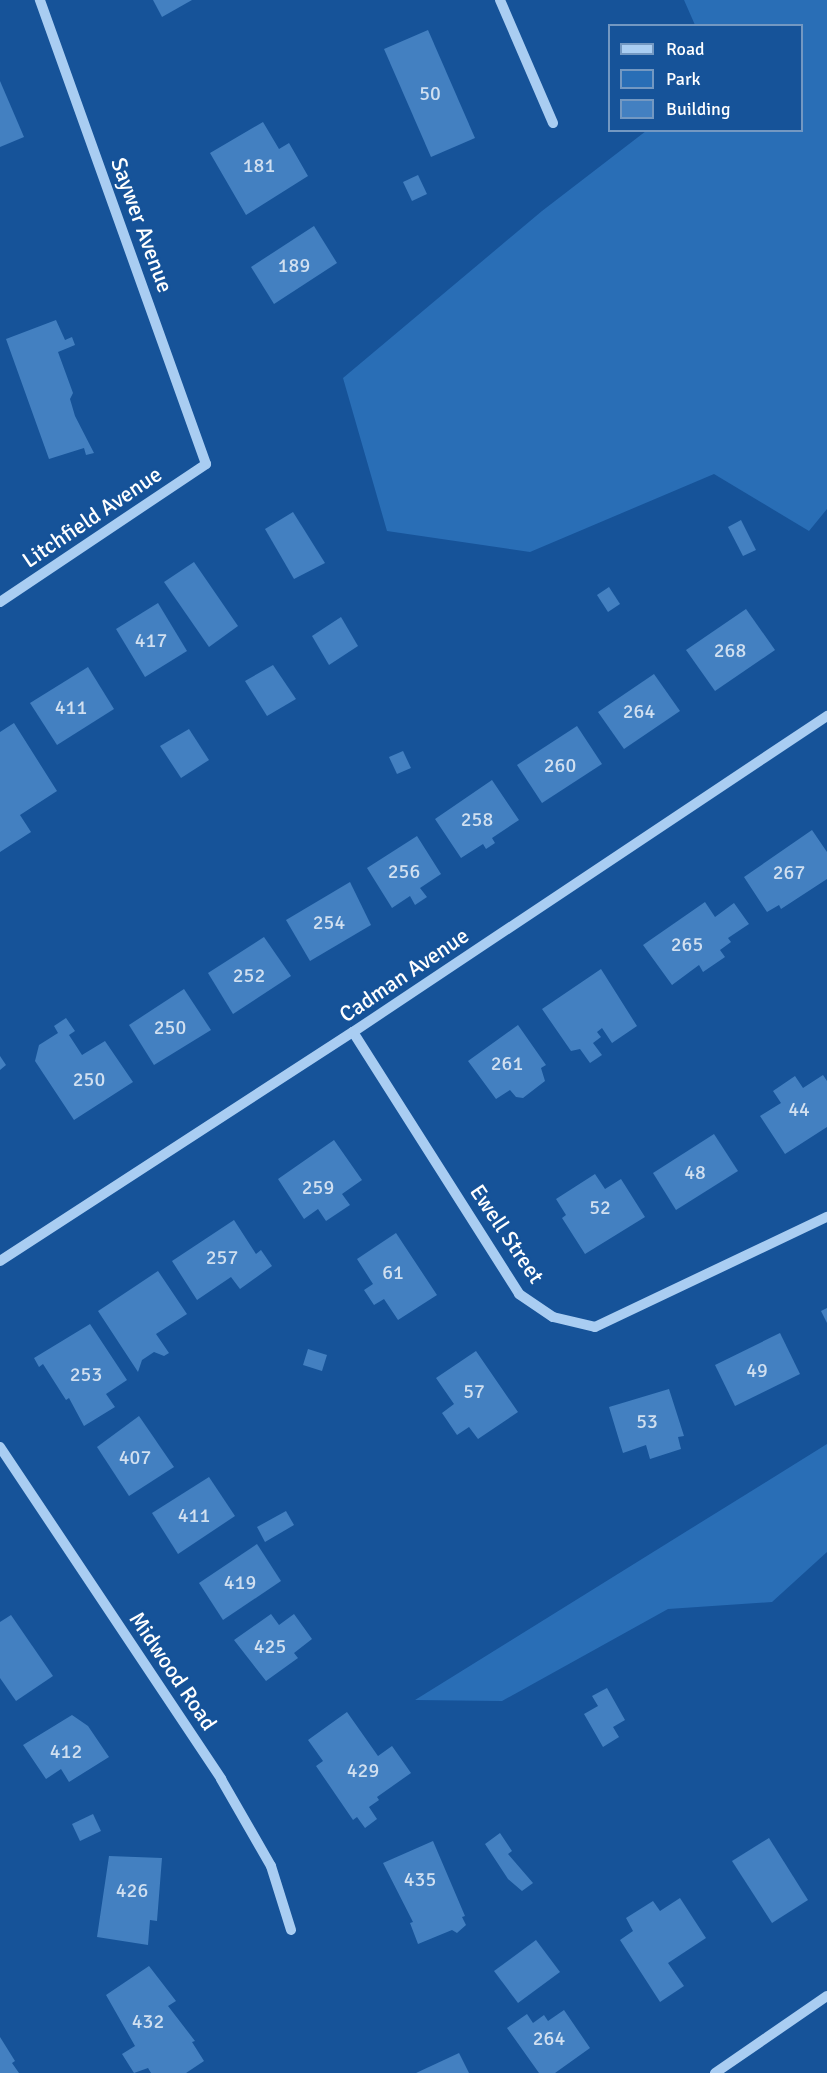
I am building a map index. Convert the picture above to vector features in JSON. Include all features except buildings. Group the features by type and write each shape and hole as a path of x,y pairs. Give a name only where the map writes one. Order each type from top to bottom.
{"street":[{"name":"Saywer Avenue","path":"40,0 206,464"},
{"path":"500,0 553,123"},
{"name":"Litchfield Avenue","path":"0,602 206,464"},
{"name":"Cadman Avenue","path":"0,1260 353,1032 827,716"},
{"name":"Ewell Street","path":"353,1032 519,1294 553,1317 595,1327 827,1217"},
{"name":"Midwood Road","path":"0,1447 221,1779 271,1866 291,1930"},
{"path":"715,2073 827,1996"}],"green space":[{"path":"684,0 827,0 827,509 809,531 714,474 530,552 387,531 343,378 542,211 645,132 803,132 803,24 695,24"},
{"path":"827,1444 827,1552 772,1602 668,1609 502,1701 415,1700"}]}
